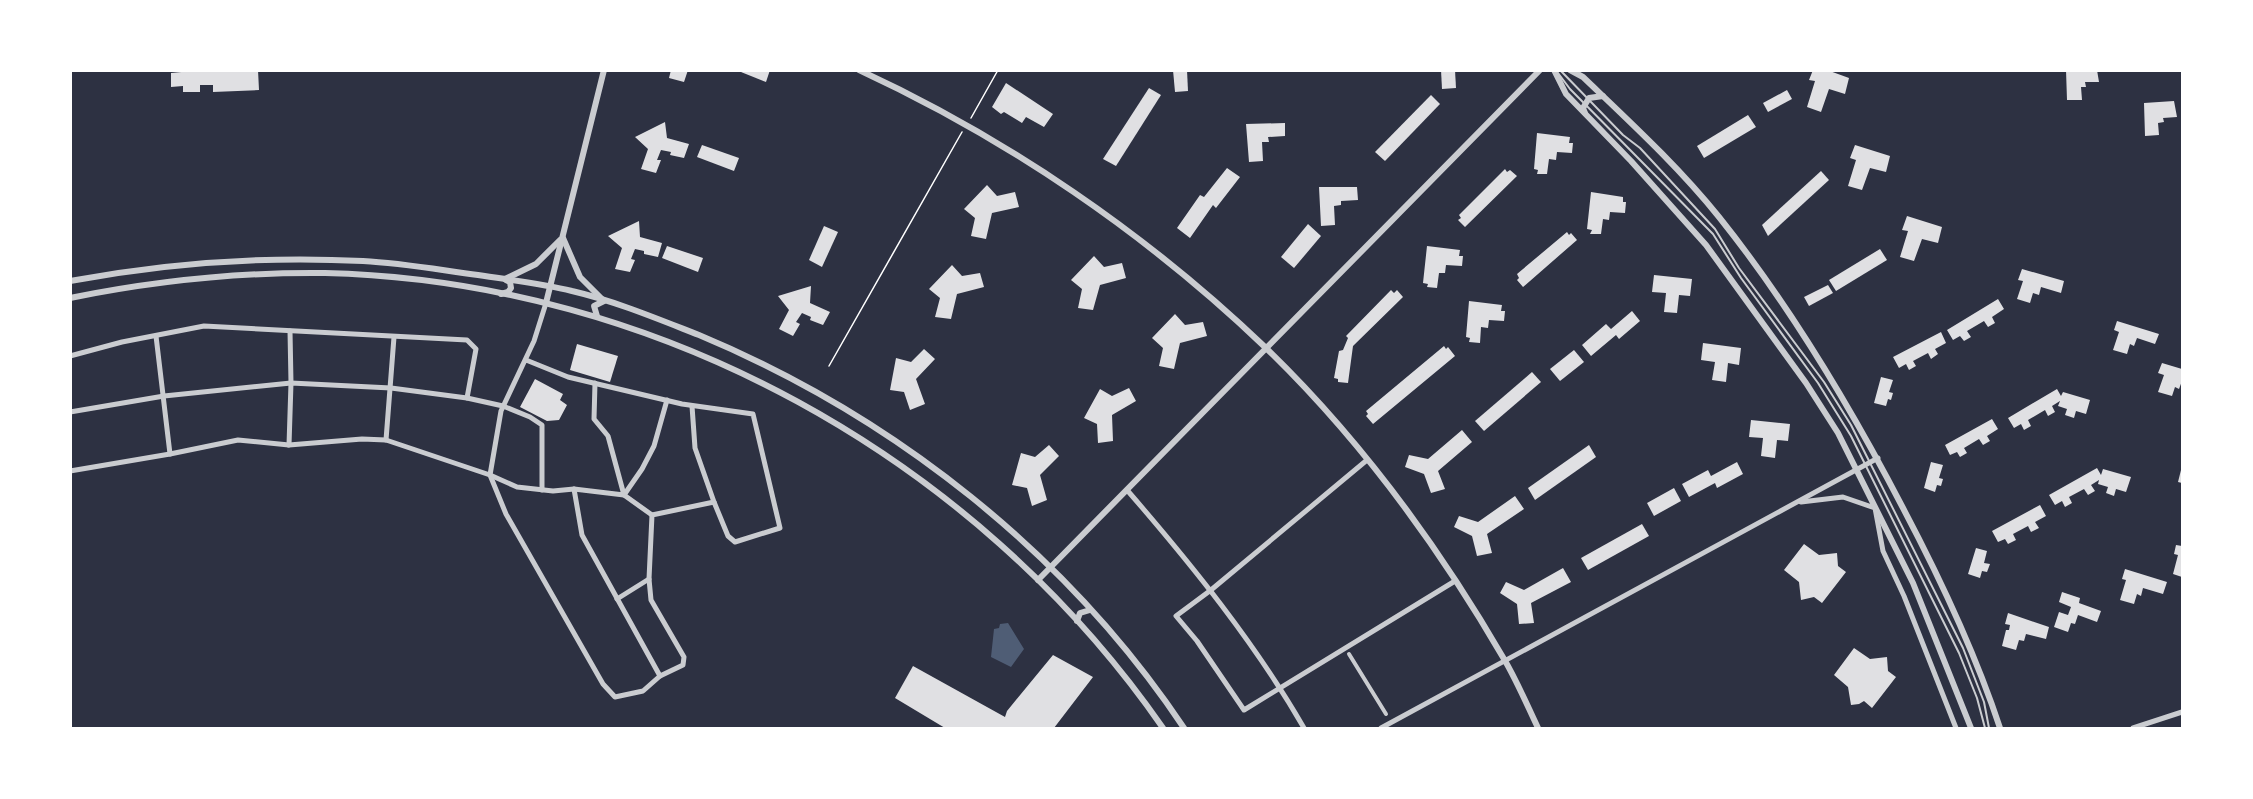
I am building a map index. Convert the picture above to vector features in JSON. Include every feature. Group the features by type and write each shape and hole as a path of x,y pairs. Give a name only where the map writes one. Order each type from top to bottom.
{"street":[{"path":"604,70 541,323 503,406 490,475 506,514 603,684 615,697 643,691 660,676 683,665 684,657 651,600 649,579 652,515"},
{"path":"859,70 918,98 966,125 1114,219 1183,275 1267,349 1319,404 1367,460 1414,521 1505,661 1538,729"},
{"path":"1038,580 1540,70"},
{"path":"1557,70 1566,94 1672,206 1725,269 1806,383 1838,433 1923,604 1971,729"},
{"path":"1570,70 1583,77 1654,145 1719,217 1794,321 1856,418 1878,458 1946,593 1973,653 2000,729"},
{"path":"1585,114 1583,108 1587,101 1604,96"},
{"path":"504,279 536,264 562,238"},
{"path":"562,238 580,277 604,301"},
{"path":"70,281 153,268 305,260 392,263 573,291 729,348 817,392 876,428 933,468 1009,529 1090,610 1134,661 1184,729"},
{"path":"70,298 139,285 204,278 323,273 399,279 501,294 597,316 715,361 816,411 902,466 997,541 1077,621 1131,685 1163,729"},
{"path":"501,294 508,292 511,288 510,282 504,279"},
{"path":"597,316 594,306 604,301"},
{"path":"70,356 122,342 204,326 467,340 476,349 467,399"},
{"path":"289,444 290,331"},
{"path":"156,336 170,454"},
{"path":"386,440 394,337"},
{"path":"526,360 568,377 692,406 753,414 780,528 735,542 728,536 695,448 692,406"},
{"path":"70,412 164,396 291,383 391,388 467,399 503,406 530,417 542,425 542,490"},
{"path":"596,383 594,418 608,436 624,495"},
{"path":"624,495 654,447 667,400"},
{"path":"70,471 238,440 289,444 362,439 386,440 490,475 517,487 553,491 574,489 624,495 652,515 714,502"},
{"path":"1381,729 1878,458"},
{"path":"1367,460 1211,590 1176,616 1197,641 1244,710 1455,581"},
{"path":"574,489 582,535 660,676"},
{"path":"1128,490 1211,590 1280,687 1304,729"},
{"path":"1796,502 1843,497 1875,508"},
{"path":"1875,508 1883,550 1904,596 1956,729"},
{"path":"997,541 1007,539 1009,529"},
{"path":"617,599 649,579"},
{"path":"1077,621 1080,613 1090,610"},
{"path":"1349,654 1386,714"},
{"path":"2133,729 2182,712"}],"lane":[{"path":"1557,70 1713,234 1741,278 1843,421 1967,657 1984,702 1987,729"},
{"path":"1557,70 1623,135 1640,148 1715,229 1739,267 1824,382 1851,425 1867,463 1959,653 1987,729"}],"path":[{"path":"829,366 998,70"}],"water":[{"path":"1008,623 1024,649 1011,667 991,657 994,629 999,628 1000,624"}],"building":[{"path":"202,70 258,70 259,90 213,92 213,85 200,85 200,92 183,92 183,86 171,87 171,73"},
{"path":"671,70 688,70 684,82 669,78"},
{"path":"736,70 770,70 766,82"},
{"path":"1173,70 1187,70 1188,91 1175,92"},
{"path":"1441,70 1455,70 1456,88 1442,89"},
{"path":"1813,70 1827,70 1849,78 1845,94 1829,89 1821,112 1807,107 1815,81 1809,80"},
{"path":"2066,70 2097,70 2099,82 2085,82 2086,87 2081,87 2082,100 2067,100"},
{"path":"1006,83 1053,114 1044,127 1026,117 1022,123 1004,112 1001,114 992,107"},
{"path":"1149,88 1161,95 1116,166 1103,159"},
{"path":"1787,90 1792,99 1768,112 1763,103"},
{"path":"1431,95 1440,104 1385,161 1375,152"},
{"path":"2174,101 2177,117 2163,118 2164,122 2158,123 2159,135 2145,136 2144,103"},
{"path":"1748,115 1756,127 1704,158 1697,146"},
{"path":"665,122 667,138 689,144 684,158 661,150 657,160 661,160 656,173 641,169 648,149 635,137"},
{"path":"1285,123 1285,136 1268,137 1269,142 1262,142 1263,161 1249,162 1246,124"},
{"path":"1537,133 1570,137 1569,143 1573,143 1572,153 1557,152 1556,160 1549,159 1547,174 1537,174 1538,170 1534,169"},
{"path":"702,145 739,158 734,171 697,157"},
{"path":"1855,145 1890,156 1886,172 1870,168 1862,190 1848,186 1856,160 1850,158"},
{"path":"1227,168 1240,177 1216,208 1213,205 1190,238 1177,228 1200,195 1204,197"},
{"path":"1505,169 1517,176 1465,227 1458,220 1461,218 1459,215"},
{"path":"1821,171 1829,180 1768,236 1762,225"},
{"path":"987,185 997,196 1015,192 1019,207 992,213 986,239 971,236 975,218 964,209"},
{"path":"1319,187 1357,187 1358,200 1341,201 1341,205 1334,206 1335,225 1321,226"},
{"path":"1591,192 1623,197 1623,202 1626,202 1625,213 1610,212 1609,220 1603,219 1601,234 1590,234 1592,230 1587,229"},
{"path":"1907,216 1942,227 1938,243 1922,239 1914,261 1900,257 1908,231 1902,230"},
{"path":"639,221 640,237 662,243 658,257 635,249 631,259 635,260 630,272 615,269 622,248 608,236"},
{"path":"1308,224 1321,236 1294,268 1281,257"},
{"path":"824,226 838,232 822,267 809,260"},
{"path":"1567,232 1577,240 1523,287 1517,280 1519,278 1517,274"},
{"path":"667,246 703,258 698,272 662,258"},
{"path":"1427,246 1460,250 1459,256 1463,256 1462,266 1446,265 1445,273 1439,273 1437,288 1427,287 1428,284 1423,283"},
{"path":"1880,249 1887,260 1836,291 1829,280"},
{"path":"1094,256 1104,267 1122,263 1126,278 1100,285 1093,310 1078,308 1082,289 1071,280"},
{"path":"952,265 962,276 980,273 984,287 957,294 951,319 935,317 940,298 929,289"},
{"path":"2022,269 2064,281 2061,293 2041,287 2039,295 2033,293 2030,303 2017,299 2023,281 2018,280"},
{"path":"1654,275 1692,279 1690,296 1679,295 1677,313 1664,312 1666,293 1652,292"},
{"path":"1828,285 1833,293 1809,306 1804,297"},
{"path":"811,286 810,303 830,312 823,325 810,320 811,317 802,313 796,322 800,324 793,336 779,329 789,310 778,296"},
{"path":"1391,290 1394,293 1397,290 1403,297 1353,346 1348,383 1338,382 1338,379 1334,378 1339,351 1343,350 1348,338 1346,336"},
{"path":"1998,299 2004,309 1992,317 1995,323 1988,327 1984,321 1967,331 1971,337 1964,341 1960,336 1953,340 1947,330"},
{"path":"1469,301 1502,305 1501,311 1505,311 1504,321 1489,320 1488,328 1481,327 1480,343 1469,342 1470,338 1466,337"},
{"path":"1632,311 1640,321 1619,339 1616,335 1591,356 1582,345 1606,324 1611,329"},
{"path":"1175,314 1185,325 1203,322 1207,336 1180,343 1174,369 1159,366 1163,348 1152,338"},
{"path":"2117,321 2159,334 2155,344 2137,338 2134,346 2130,344 2127,354 2113,350 2119,332 2114,330"},
{"path":"1941,332 1946,343 1935,349 1938,354 1931,359 1928,353 1913,361 1916,366 1909,370 1906,364 1899,368 1893,357"},
{"path":"1703,343 1741,348 1739,365 1728,363 1726,382 1712,380 1715,362 1701,360"},
{"path":"577,344 618,356 610,382 570,370"},
{"path":"1444,346 1446,349 1448,347 1455,356 1373,424 1366,416 1368,414 1366,411"},
{"path":"924,349 935,359 916,379 925,404 910,410 904,392 890,390 896,358 911,362"},
{"path":"1574,350 1584,362 1560,381 1550,369"},
{"path":"2162,363 2182,369 2182,381 2179,389 2175,387 2172,396 2158,392 2164,375 2158,373"},
{"path":"1532,372 1541,382 1484,431 1475,421"},
{"path":"1881,377 1893,380 1889,392 1893,393 1886,406 1874,403"},
{"path":"535,379 563,394 560,400 567,405 559,420 547,421 520,407"},
{"path":"1129,388 1136,401 1112,415 1113,441 1098,443 1097,424 1084,418 1100,389 1112,396"},
{"path":"2057,389 2061,396 2063,392 2090,400 2086,414 2076,411 2074,418 2065,415 2067,409 2058,406 2060,401 2052,406 2055,412 2048,416 2045,410 2028,420 2031,426 2024,430 2021,424 2014,428 2008,418"},
{"path":"1992,419 1998,429 1987,436 1990,441 1983,445 1979,439 1964,448 1967,453 1960,457 1957,452 1950,455 1945,445"},
{"path":"1751,420 1790,424 1788,441 1777,440 1775,458 1761,456 1763,438 1749,437"},
{"path":"1462,430 1472,442 1438,471 1445,489 1431,493 1424,474 1405,467 1409,455 1428,459"},
{"path":"1049,445 1059,456 1040,475 1047,500 1032,506 1027,488 1012,485 1021,453 1035,457"},
{"path":"1589,445 1596,457 1535,500 1528,488"},
{"path":"1737,462 1743,474 1717,488 1715,483 1689,497 1682,484 1708,470 1711,476"},
{"path":"1931,462 1943,465 1939,478 1943,479 1941,486 1937,485 1935,492 1924,488"},
{"path":"2182,466 2182,483 2178,482"},
{"path":"2097,468 2101,475 2103,469 2131,477 2126,492 2116,489 2114,496 2106,493 2108,487 2098,484 2099,480 2091,485 2095,491 2088,495 2084,489 2069,497 2072,503 2065,507 2062,501 2055,505 2049,495"},
{"path":"1674,488 1681,501 1654,516 1647,503"},
{"path":"1515,496 1524,509 1487,534 1492,553 1477,556 1472,536 1454,527 1459,516 1478,522"},
{"path":"2040,505 2046,516 2035,522 2039,528 2031,532 2028,526 2013,534 2016,540 2008,544 2005,539 1998,542 1992,531"},
{"path":"1642,524 1649,536 1588,570 1581,558"},
{"path":"1804,544 1819,555 1837,553 1838,566 1846,572 1822,603 1814,597 1801,600 1799,582 1784,570"},
{"path":"2176,545 2182,546 2182,577 2173,574 2178,555 2174,554"},
{"path":"1976,548 1987,551 1984,563 1990,564 1987,572 1982,571 1980,578 1968,574"},
{"path":"1563,568 1571,582 1531,603 1534,623 1519,624 1517,604 1500,593 1506,582 1524,590"},
{"path":"2125,569 2167,582 2163,594 2143,588 2141,596 2137,594 2134,604 2120,600 2126,580 2122,579"},
{"path":"2062,592 2080,598 2079,603 2101,611 2097,622 2078,615 2075,624 2071,623 2068,632 2054,627 2059,612 2068,615 2071,607 2059,602"},
{"path":"2008,613 2049,627 2046,639 2026,634 2024,641 2019,640 2016,650 2002,646 2006,630 2009,630 2010,625 2005,624"},
{"path":"1854,648 1870,659 1887,657 1888,671 1896,677 1872,708 1864,701 1851,705 1848,687 1834,675"},
{"path":"1053,655 1093,677 1054,728 945,728 895,698 913,666 1005,717 1007,711"}]}
